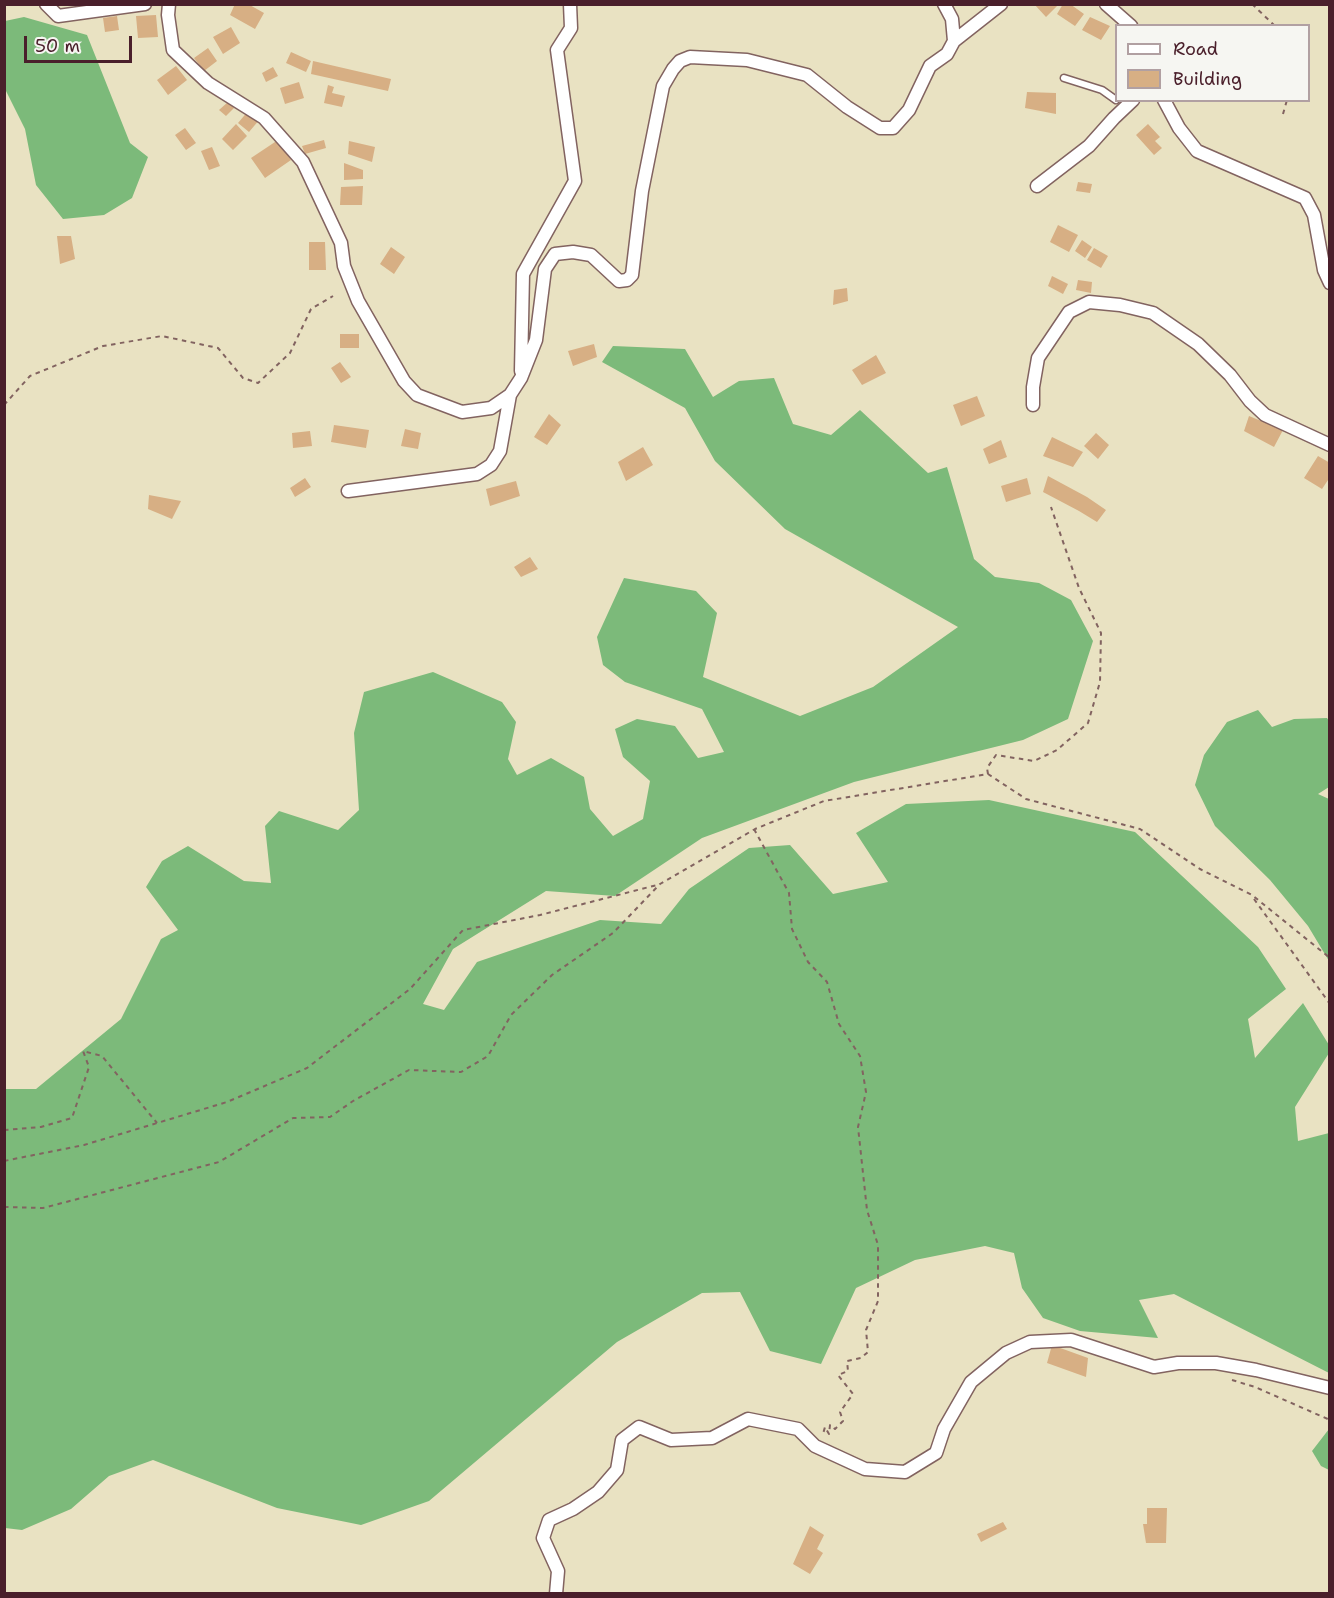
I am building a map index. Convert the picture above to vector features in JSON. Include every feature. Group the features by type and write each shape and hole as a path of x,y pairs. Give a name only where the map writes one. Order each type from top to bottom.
{"street":[{"path":"46,4 58,16 146,4"},
{"path":"169,4 168,15 173,50 208,83 264,118 303,162 341,243 345,266 358,301 404,381 417,395 462,412 491,408 510,395 521,378 536,340 545,269 555,254 573,252 591,255 619,280 627,280 632,274 642,191 663,86 672,69 680,61 690,57 747,60 807,75 847,107 880,128 893,128 909,110 930,66 947,54 954,41 1001,4"},
{"path":"521,378 523,274 574,181 557,50 571,28 570,4"},
{"path":"944,4 952,19 954,41"},
{"path":"1106,4 1129,24"},
{"path":"1165,102 1179,129 1197,151 1305,198 1314,215 1324,270 1329,283"},
{"path":"1037,186 1089,146 1119,104"},
{"path":"1032,405 1032,387 1038,358 1069,312 1089,302 1120,305 1153,314 1198,344 1230,375 1250,401 1265,415 1329,446"},
{"path":"348,491 477,474 491,465 500,451 510,395"},
{"path":"556,1593 558,1571 543,1538 549,1520 573,1509 598,1492 617,1470 622,1440 639,1427 671,1440 712,1438 748,1419 798,1429 815,1446 865,1469 905,1472 936,1453 944,1429 971,1382 1006,1353 1030,1342 1071,1340 1154,1366 1178,1363 1219,1364 1256,1370 1329,1388"}],"lane":[{"path":"1064,78 1102,90 1115,101"}],"path":[{"path":"1252,4 1273,24"},
{"path":"1283,114 1286,102"},
{"path":"4,405 30,376 103,346 162,336 218,348 243,378 258,382 290,353 310,309 333,296"},
{"path":"988,774 987,768 996,755 1034,761 1057,750 1088,723 1100,682 1101,633 1079,588 1051,507"},
{"path":"4,1161 84,1145 227,1102 307,1068 410,989 463,930 540,915 660,884 754,829 824,801 988,774 1026,799 1140,829 1200,869 1252,895 1329,958"},
{"path":"754,829 789,893 792,929 808,962 827,982 838,1024 860,1056 866,1092 858,1127 867,1210 878,1245 878,1302 866,1330 868,1352 861,1358 847,1361 848,1371 838,1375 853,1394 840,1412 843,1421 835,1429 830,1425 829,1434 825,1427 823,1438 814,1429 809,1433 809,1440"},
{"path":"4,1207 43,1208 219,1162 293,1118 330,1117 353,1101 409,1070 461,1072 488,1056 511,1015 552,975 613,933 660,884"},
{"path":"1252,895 1329,1004"},
{"path":"4,1130 41,1127 72,1118 89,1067 83,1051 102,1056 157,1123"},
{"path":"1219,1364 1233,1381 1255,1387 1329,1420"}],"green space":[{"path":"24,17 87,35 130,143 148,157 132,198 104,215 63,219 36,185 25,129 5,89 5,21"},
{"path":"613,346 685,349 713,397 739,381 774,378 793,424 831,435 860,410 928,473 947,467 974,559 995,577 1039,583 1071,600 1093,641 1068,719 1023,740 854,782 702,838 615,896 546,891 453,949 423,1004 444,1010 477,962 600,920 661,924 689,889 749,848 790,845 833,894 888,882 856,833 906,804 989,800 1135,832 1258,947 1286,989 1248,1019 1255,1058 1303,1003 1329,1045 1329,1053 1295,1107 1298,1141 1329,1133 1329,1373 1174,1294 1139,1300 1158,1338 1080,1331 1043,1318 1022,1288 1014,1253 985,1246 915,1260 856,1288 821,1364 770,1351 740,1292 702,1293 617,1342 429,1501 361,1525 277,1508 153,1460 109,1476 71,1509 22,1530 5,1528 5,1089 36,1089 121,1019 161,939 178,930 146,887 162,861 188,846 244,881 271,883 265,826 279,811 338,830 359,810 354,733 364,692 433,672 502,702 516,722 508,759 517,775 551,758 584,777 590,809 613,836 643,819 650,781 623,757 615,729 637,719 675,726 698,758 724,752 702,709 625,682 603,665 597,637 624,578 696,591 717,613 703,677 800,716 873,687 958,627 785,529 715,461 685,408 602,362"},
{"path":"1258,710 1272,727 1294,719 1327,718 1329,721 1329,787 1318,794 1329,799 1329,961 1308,926 1270,880 1215,826 1195,785 1204,755 1227,722"},
{"path":"1329,1429 1329,1470 1321,1466 1312,1451"}],"building":[{"path":"235,4 248,4 264,13 255,29 230,15"},
{"path":"1034,4 1059,4 1046,17"},
{"path":"1063,4 1070,4 1084,14 1075,26 1057,14"},
{"path":"156,15 158,37 138,38 136,16"},
{"path":"117,16 119,30 105,32 103,18"},
{"path":"1090,17 1110,26 1101,40 1082,30"},
{"path":"231,27 240,43 223,54 213,37"},
{"path":"208,48 217,61 204,71 194,58"},
{"path":"291,52 311,61 306,72 286,63"},
{"path":"313,61 391,79 388,91 311,74"},
{"path":"176,66 187,80 168,95 157,80"},
{"path":"273,67 278,76 266,82 262,73"},
{"path":"299,82 304,98 285,104 280,88"},
{"path":"328,85 334,87 332,93 345,96 342,107 324,103"},
{"path":"1027,92 1056,93 1056,114 1025,108"},
{"path":"228,102 234,108 226,116 219,110"},
{"path":"249,110 260,119 249,132 238,123"},
{"path":"236,124 247,136 233,150 222,139"},
{"path":"1148,124 1160,137 1155,141 1162,148 1154,155 1136,135"},
{"path":"185,128 196,143 186,150 175,135"},
{"path":"278,140 291,160 265,178 251,158"},
{"path":"324,140 326,148 305,154 302,146"},
{"path":"349,141 375,147 372,162 348,154"},
{"path":"212,147 220,166 209,170 201,151"},
{"path":"344,163 363,170 363,179 344,180"},
{"path":"1078,182 1092,184 1090,193 1076,191"},
{"path":"363,186 362,205 340,205 341,187"},
{"path":"1058,225 1078,235 1069,252 1050,242"},
{"path":"57,236 71,236 75,259 60,264"},
{"path":"1082,240 1092,247 1085,258 1075,251"},
{"path":"309,242 325,242 326,270 309,270"},
{"path":"391,247 405,257 394,274 380,264"},
{"path":"1094,248 1108,256 1101,268 1087,260"},
{"path":"1052,276 1068,284 1063,294 1048,286"},
{"path":"1078,280 1092,282 1091,293 1076,290"},
{"path":"847,288 848,301 833,305 834,290"},
{"path":"340,334 359,334 359,348 340,348"},
{"path":"594,344 597,357 573,366 568,351"},
{"path":"876,355 886,373 862,385 852,370"},
{"path":"340,362 351,377 341,383 331,368"},
{"path":"977,396 985,416 961,426 953,405"},
{"path":"549,414 561,425 547,445 534,437"},
{"path":"1249,416 1283,430 1274,447 1244,431"},
{"path":"334,425 369,430 366,448 331,442"},
{"path":"405,429 421,433 418,449 401,446"},
{"path":"310,431 312,446 293,448 292,433"},
{"path":"1096,433 1109,445 1098,459 1084,446"},
{"path":"1052,437 1083,452 1073,467 1043,456"},
{"path":"1001,440 1007,457 989,464 983,449"},
{"path":"643,447 653,465 626,481 618,462"},
{"path":"1318,456 1330,463 1330,477 1322,489 1304,478"},
{"path":"1048,476 1106,510 1097,522 1043,492"},
{"path":"305,478 311,487 295,497 290,488"},
{"path":"1027,478 1031,494 1006,502 1001,486"},
{"path":"516,481 520,496 490,506 486,489"},
{"path":"149,495 181,501 172,519 148,509"},
{"path":"530,557 538,569 521,577 514,567"},
{"path":"1052,1345 1088,1358 1086,1377 1047,1363"},
{"path":"1147,1508 1167,1508 1166,1543 1146,1543 1143,1524 1147,1524"},
{"path":"1003,1522 1007,1529 981,1542 977,1534"},
{"path":"810,1526 824,1535 817,1549 823,1553 810,1574 793,1564"}]}
